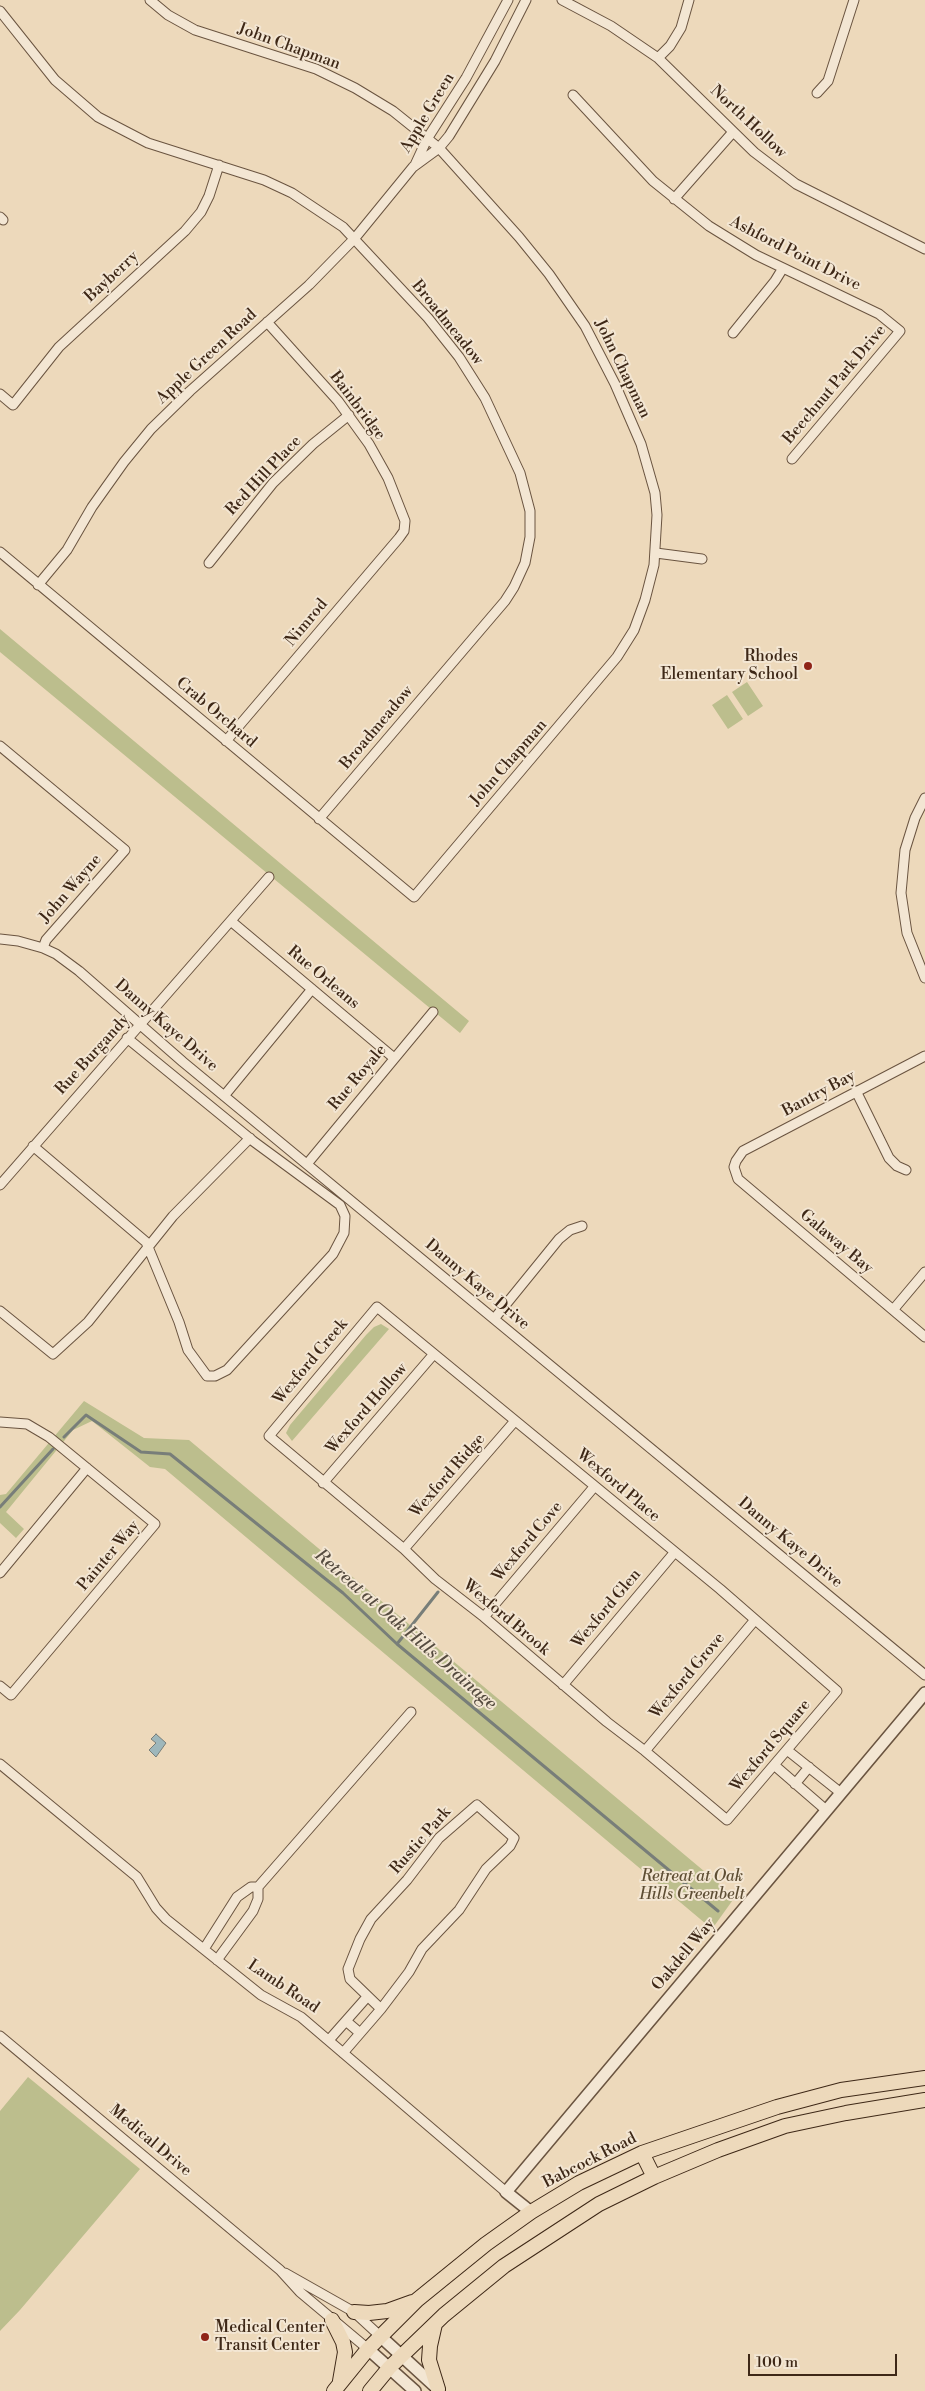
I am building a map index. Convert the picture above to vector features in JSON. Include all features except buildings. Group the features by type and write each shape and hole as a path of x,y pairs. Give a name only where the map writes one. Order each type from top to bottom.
{"main road":[{"name":"Babcock Road","path":"337,2388 368,2349 418,2300 486,2244 531,2212 579,2183 642,2154 777,2107 841,2090 925,2078"},
{"path":"370,2391 389,2368 435,2324 512,2261 599,2204 654,2177 718,2150 785,2126 854,2111 925,2100"},
{"path":"642,2154 654,2177"},
{"path":"354,2312 369,2314 387,2311 418,2300"},
{"path":"332,2320 343,2342 345,2352 337,2388"},
{"path":"435,2324 429,2357 439,2390"}],"street":[{"name":"John Chapman","path":"150,0 168,15 195,30 316,69 356,88 392,111 439,148 520,237 572,305 602,358 641,444 649,469 657,515 656,553 640,615 617,657 414,897"},
{"name":"Apple Green","path":"414,167 427,139 466,78 508,0"},
{"name":"Apple Green","path":"414,167 439,148 454,128 491,68 526,0"},
{"name":"North Hollow","path":"562,0 612,26 658,58 761,158 796,184 925,249"},
{"path":"658,58 670,46 681,28 689,0"},
{"path":"818,93 828,81 854,0"},
{"name":"Broadmeadow","path":"0,11 55,80 98,117 148,144 264,180 292,193 318,208 355,238 428,318 458,357 485,398 507,442 525,485 530,511 530,537 520,575 505,601 319,819"},
{"name":"Ashford Point Drive","path":"573,94 638,166 674,199 735,243 879,314 900,331"},
{"path":"674,199 733,132"},
{"name":"Bayberry","path":"0,394 13,404 59,348 185,231 200,212 208,196 218,166"},
{"name":"Apple Green Road","path":"38,584 67,550 92,507 124,462 151,429 190,391 309,285 355,238 414,167"},
{"path":"733,333 775,281 783,268"},
{"name":"Bainbridge","path":"267,322 348,415 369,444 388,478 406,521"},
{"name":"Beechnut Park Drive","path":"792,459 900,331"},
{"name":"Red Hill Place","path":"208,563 273,483 313,444 348,415"},
{"name":"Nimrod","path":"226,741 404,531 406,521"},
{"name":"Crab Orchard","path":"0,552 414,897"},
{"path":"656,553 702,559"},
{"name":"John Wayne","path":"0,746 124,850 46,940 43,948"},
{"path":"925,798 915,818 905,850 902,893 907,933 925,978"},
{"name":"Rue Burgandy","path":"0,1185 269,878"},
{"name":"Rue Orleans","path":"232,922 394,1058"},
{"name":"Danny Kaye Drive","path":"0,939 18,941 43,948 56,954 79,971 254,1121 925,1675"},
{"path":"224,1096 312,989"},
{"name":"Rue Royale","path":"307,1164 433,1012"},
{"path":"33,1146 146,1242 179,1322 188,1350 207,1376 215,1376 226,1370 333,1254 344,1233 345,1216 340,1205 250,1138 127,1038"},
{"name":"Bantry Bay","path":"734,1167 736,1160 744,1151 925,1056"},
{"path":"856,1091 890,1158 897,1166 906,1170"},
{"path":"250,1138 254,1121"},
{"path":"0,1311 53,1354 88,1322 173,1216 250,1138 265,1129"},
{"name":"Galaway Bay","path":"734,1167 738,1179 925,1336"},
{"path":"494,1319 559,1239 582,1226"},
{"path":"893,1310 925,1272"},
{"name":"Wexford Place","path":"377,1307 432,1355 720,1589 754,1621 837,1691"},
{"name":"Wexford Creek","path":"269,1436 377,1307"},
{"name":"Wexford Hollow","path":"323,1482 432,1355"},
{"name":"Painter Way","path":"0,1422 27,1424 49,1436 155,1524 11,1695 0,1686"},
{"name":"Wexford Ridge","path":"404,1549 514,1422"},
{"name":"Wexford Brook","path":"269,1436 404,1549 435,1579 484,1617 607,1722 645,1751 727,1820"},
{"path":"0,1573 88,1468"},
{"name":"Wexford Cove","path":"484,1617 594,1487"},
{"name":"Wexford Glen","path":"563,1685 674,1553"},
{"name":"Wexford Grove","path":"645,1751 754,1621"},
{"name":"Wexford Square","path":"727,1820 837,1691"},
{"name":"Oakdell Way","path":"506,2192 925,1693"},
{"path":"217,1960 253,1911 258,1900 258,1887 411,1712"},
{"path":"787,1750 841,1793"},
{"path":"774,1766 826,1810"},
{"path":"795,1784 809,1767"},
{"name":"Lamb Road","path":"2,1769 137,1877 156,1908 217,1960 261,1995 301,2017 531,2212"},
{"name":"Rustic Park","path":"343,2053 382,2009 409,1972 422,1949 454,1916 479,1878 510,1846 514,1838 477,1805 439,1838 407,1880 371,1919 360,1939 348,1968 350,1979 367,1997 382,2009"},
{"path":"204,1949 237,1897 251,1887 258,1887"},
{"path":"329,2040 367,1997"},
{"path":"346,2020 360,2033"},
{"name":"Medical Drive","path":"0,2036 280,2270 300,2292 415,2391"},
{"name":"Medical Drive","path":"280,2270 354,2312 439,2390"}],"green space":[{"path":"0,629 469,1021 460,1033 0,652"},
{"path":"747,682 763,706 748,716 732,692"},
{"path":"727,695 743,719 728,729 712,705"},
{"path":"381,1324 389,1329 292,1441 286,1433 290,1425 366,1335 374,1327"},
{"name":"Retreat at Oak Hills Greenbelt","path":"84,1401 144,1438 189,1440 735,1897 712,1929 165,1469 150,1467 92,1421 73,1430 6,1512 24,1529 16,1538 0,1523 0,1495 6,1494"},
{"path":"28,2077 140,2169 0,2331 0,2111"}],"water":[{"path":"156,1734 166,1743 156,1757 149,1750 156,1743 151,1739"}],"waterway":[{"name":"Retreat at Oak Hills Drainage","path":"64,1437 86,1415 141,1452 170,1454 343,1593 397,1644 718,1911"},
{"path":"0,1507 53,1449"},
{"path":"397,1644 438,1592"}],"place":[{"name":"Rhodes Elementary School","path":"808,666"},
{"name":"Medical Center Transit Center","path":"205,2337"}]}
